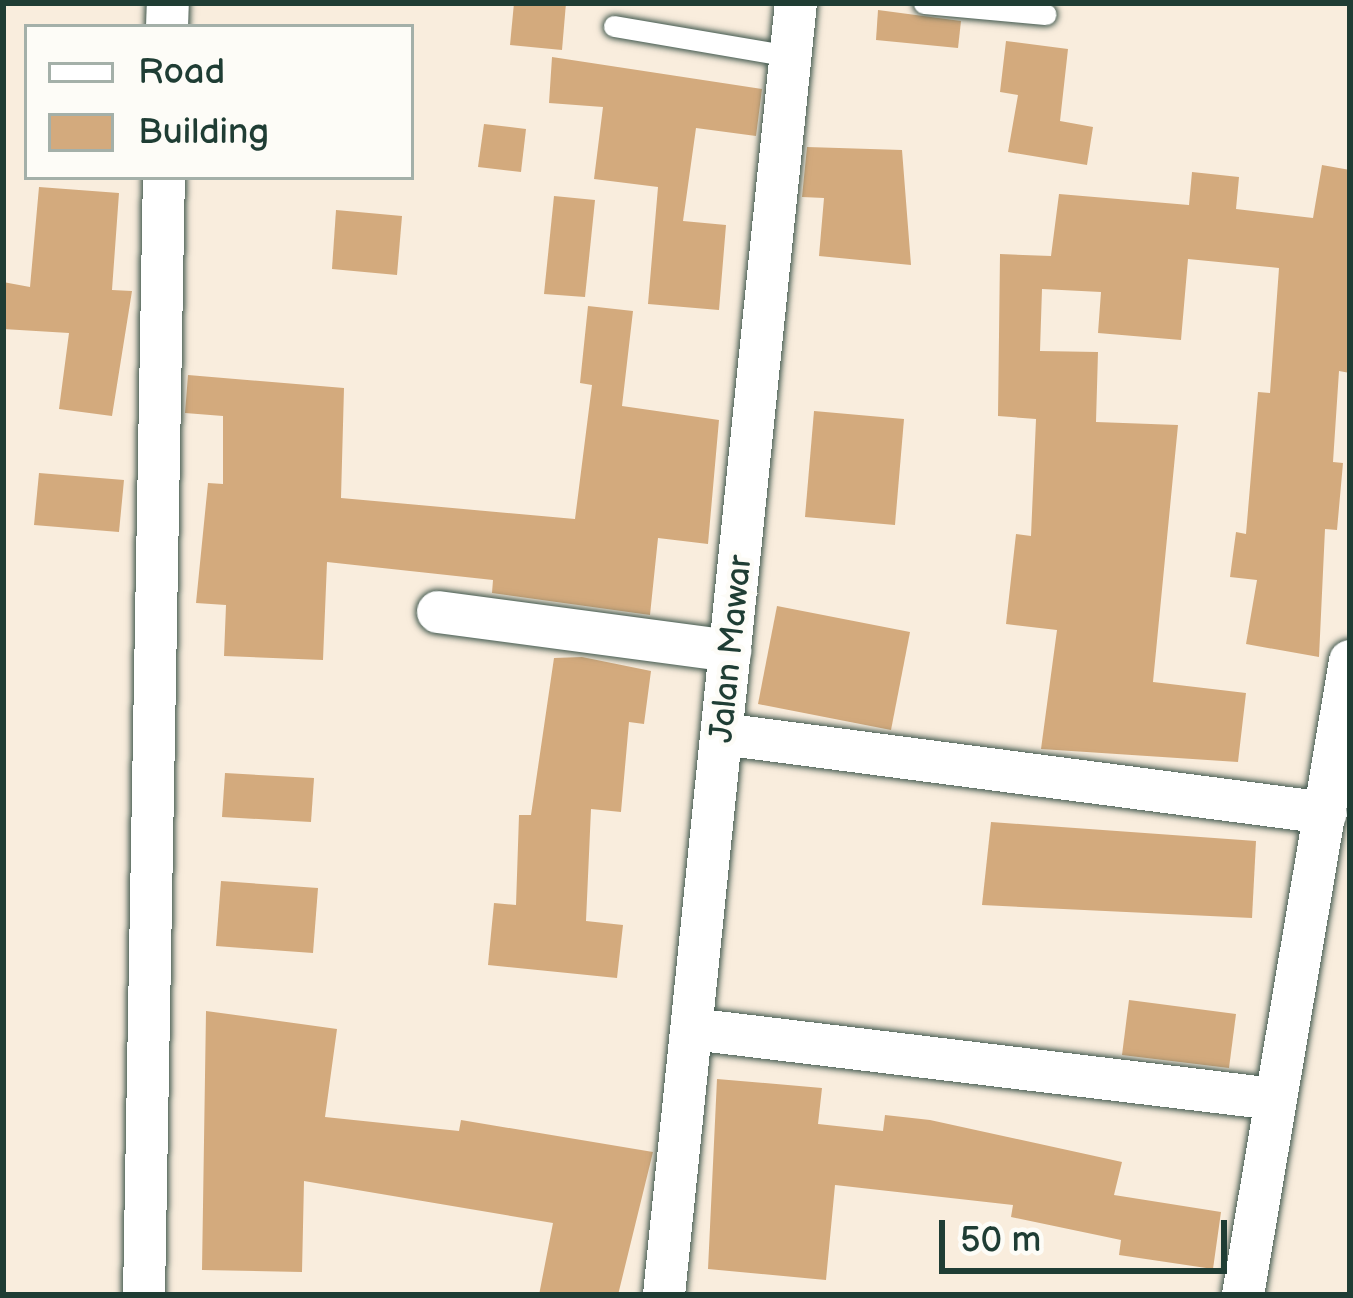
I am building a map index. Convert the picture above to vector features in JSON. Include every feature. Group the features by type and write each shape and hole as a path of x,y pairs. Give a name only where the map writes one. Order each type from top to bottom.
{"street":[{"name":"Jalan Mawar","path":"664,1295 796,3"},
{"path":"143,1295 164,180"},
{"path":"438,612 730,651"},
{"path":"1243,1295 1350,661"},
{"path":"722,734 1326,813"},
{"path":"692,1029 1274,1099"}],"lane":[{"path":"924,3 1046,14"},
{"path":"614,26 790,56"}],"building":[{"path":"514,3 566,3 562,50 510,45"},
{"path":"878,10 961,21 958,48 876,40"},
{"path":"1006,41 1068,49 1060,121 1093,127 1087,165 1008,152 1018,95 1000,92"},
{"path":"552,57 762,89 756,136 696,128 683,221 726,225 719,310 648,304 658,187 594,179 603,107 549,103"},
{"path":"484,124 526,129 521,172 478,167"},
{"path":"807,147 902,150 911,265 819,256 824,198 802,197"},
{"path":"1322,165 1350,170 1350,373 1339,371 1333,462 1343,463 1337,530 1325,529 1319,657 1246,644 1257,580 1230,577 1236,532 1246,534 1258,392 1270,393 1279,268 1188,259 1181,340 1098,333 1101,292 1042,289 1040,351 1098,352 1096,422 1178,425 1153,682 1246,693 1238,762 1041,749 1057,630 1006,624 1016,534 1031,536 1036,419 998,416 1000,254 1051,256 1059,194 1189,205 1192,172 1239,177 1236,209 1313,218"},
{"path":"39,187 119,193 112,290 132,291 112,416 59,409 69,333 3,329 3,282 30,287"},
{"path":"554,196 595,200 585,297 544,294"},
{"path":"336,210 402,216 397,275 332,269"},
{"path":"588,306 633,311 622,406 719,420 708,544 658,538 650,615 492,593 493,580 327,562 323,660 224,656 226,605 196,603 208,483 223,484 223,416 185,413 188,375 344,388 341,498 575,519 592,385 580,383"},
{"path":"814,411 904,419 895,525 805,517"},
{"path":"39,473 124,480 119,532 34,525"},
{"path":"777,606 910,632 891,730 758,704"},
{"path":"582,657 651,671 644,724 629,722 621,812 591,809 586,921 623,925 617,978 488,965 494,903 516,905 519,815 531,815 554,658"},
{"path":"225,773 314,778 311,822 222,817"},
{"path":"991,822 1256,841 1252,918 982,905"},
{"path":"221,881 318,888 313,953 216,946"},
{"path":"1129,1000 1236,1014 1229,1068 1122,1055"},
{"path":"206,1011 337,1029 325,1117 459,1131 461,1120 653,1152 618,1295 539,1295 553,1223 304,1181 302,1272 202,1270"},
{"path":"717,1079 822,1088 818,1124 883,1131 885,1115 930,1120 1122,1162 1114,1195 1221,1212 1213,1269 1119,1255 1121,1240 1011,1217 1013,1205 835,1185 826,1280 708,1269"}]}
